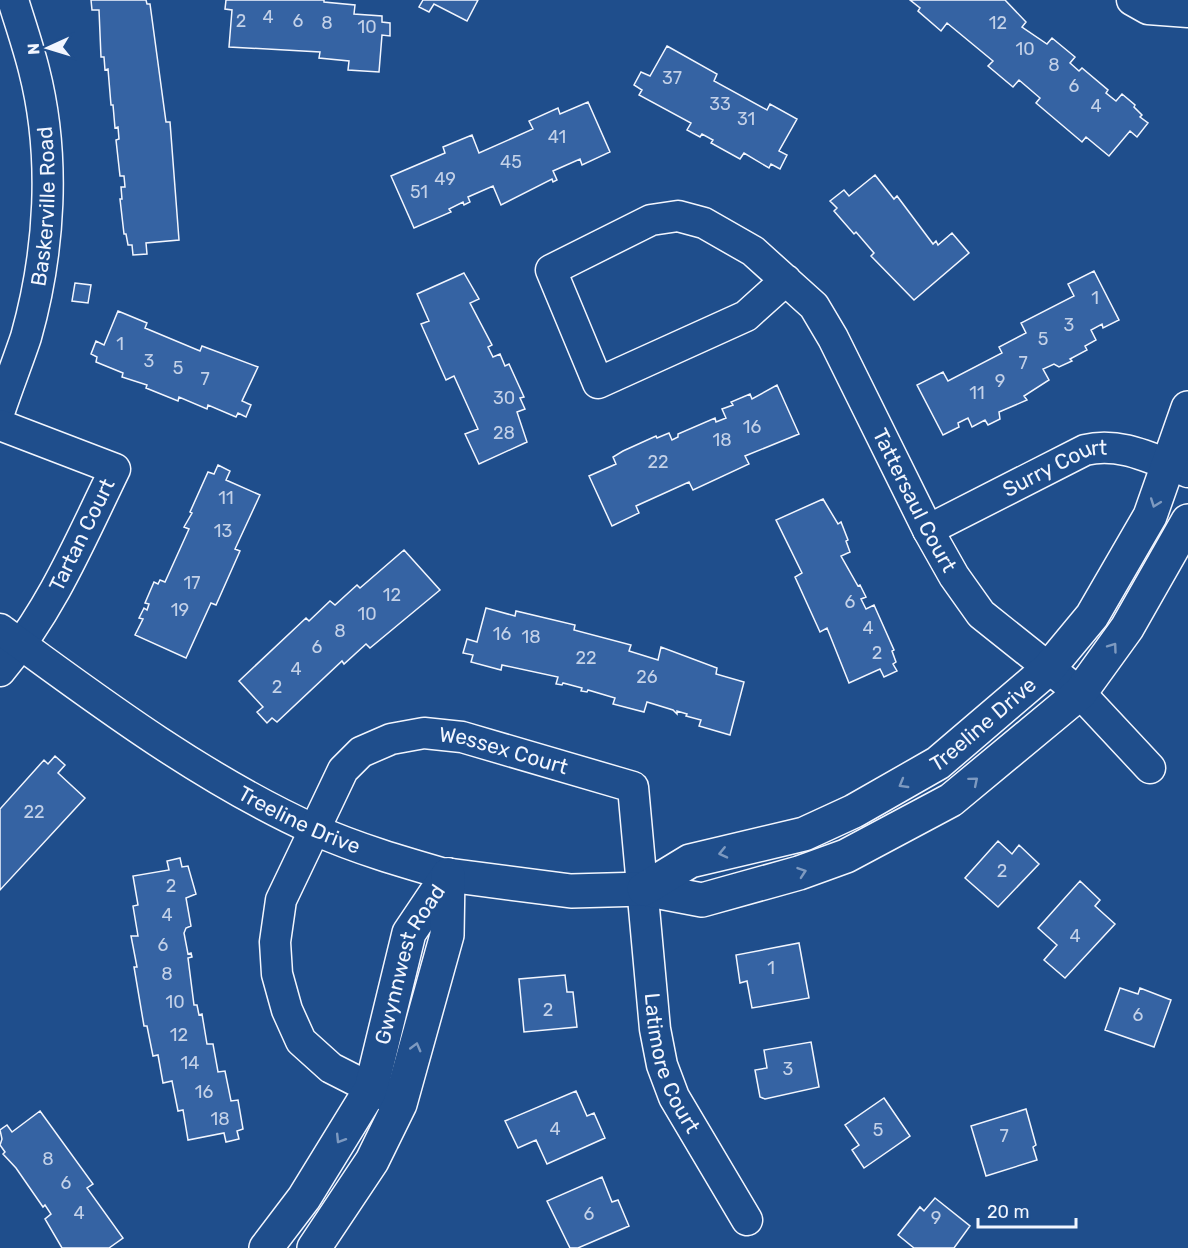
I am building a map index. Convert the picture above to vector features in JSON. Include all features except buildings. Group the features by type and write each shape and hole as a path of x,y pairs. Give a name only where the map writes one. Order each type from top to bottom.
{"street":[{"name":"Baskerville Road","path":"0,410 28,324 43,256 47,198 45,139 34,72 13,0"},
{"path":"1132,0 1149,9 1188,12"},
{"name":"Tattersaul Court","path":"786,280 746,316 598,383 550,270 651,220 678,216 704,223 753,251 786,280 814,306 833,338 928,530 954,576 981,614 1080,693 1150,768"},
{"name":"Treeline Drive","path":"644,889 690,861 804,834 854,811 938,764 1048,669 1092,616 1178,469 1188,408"},
{"name":"Tartan Court","path":"0,424 115,469 58,587 11,637"},
{"name":"Surry Court","path":"928,530 1085,450 1102,446 1122,448 1178,469"},
{"name":"Treeline Drive","path":"11,637 222,781 314,829 376,855 448,875 571,891 644,889 702,900 799,873 846,856 951,800 1080,693 1127,628 1188,521"},
{"path":"0,671 11,637"},
{"name":"Wessex Court","path":"314,829 343,770 361,752 391,739 424,732 462,737 633,787 644,889"},
{"path":"314,829 281,900 275,942 277,974 287,1010 301,1041 331,1068 400,1104"},
{"name":"Gwynnwest Road","path":"266,1248 304,1198 371,1089 409,933 448,875"},
{"name":"Gwynnwest Road","path":"314,1248 372,1161 400,1104 447,935 448,875"},
{"name":"Latimore Court","path":"644,889 655,1029 662,1065 674,1097 747,1220"}]}
